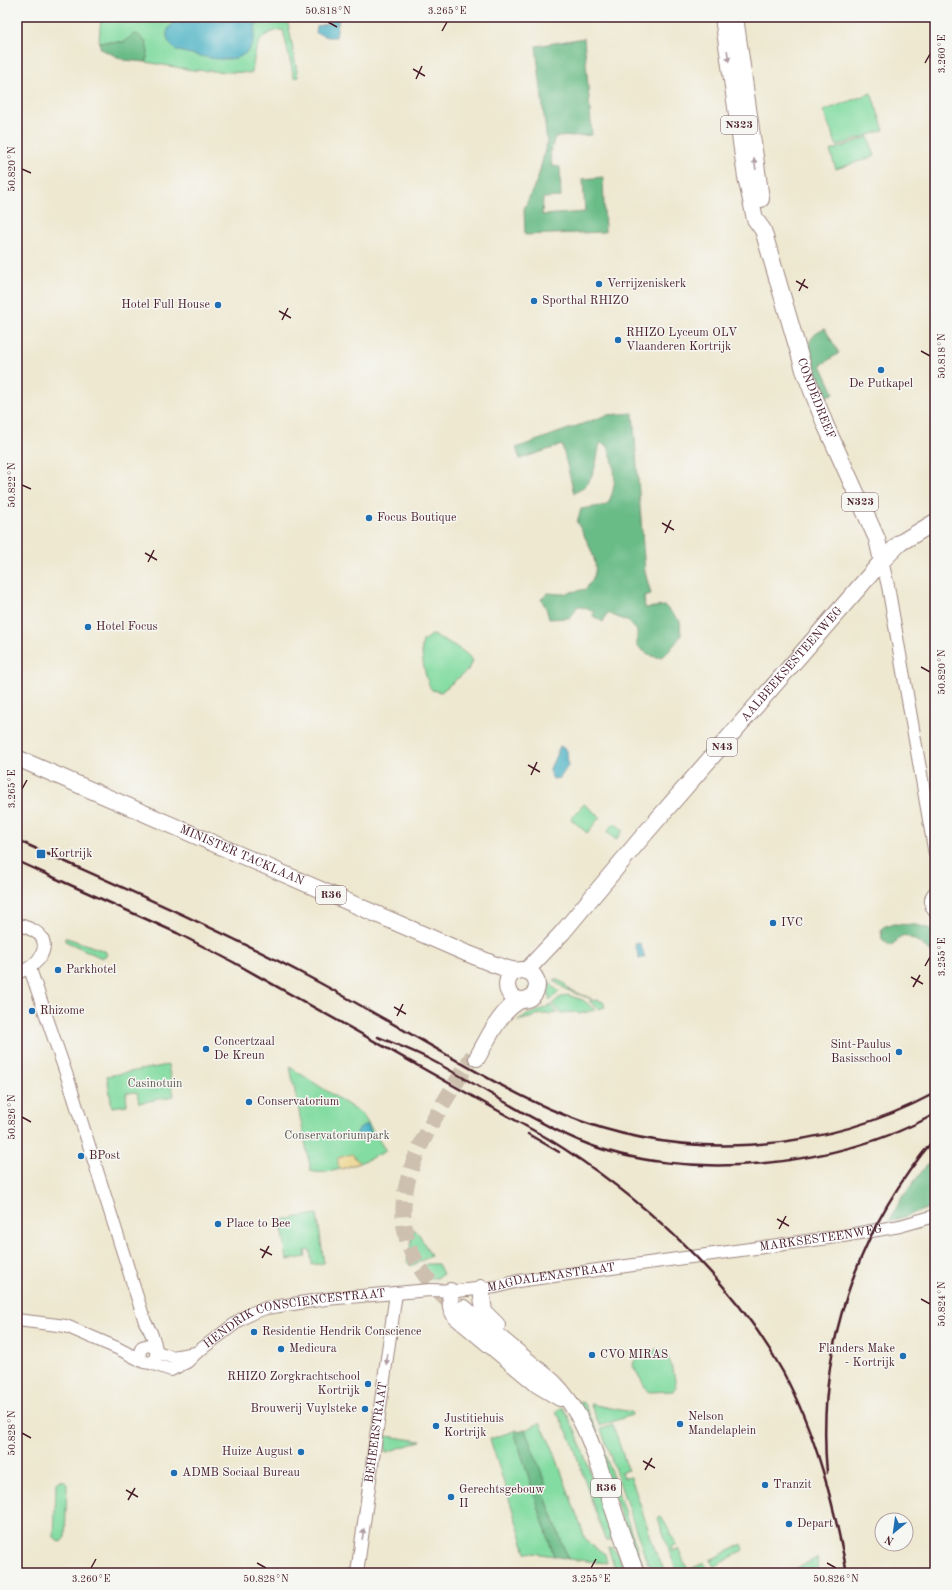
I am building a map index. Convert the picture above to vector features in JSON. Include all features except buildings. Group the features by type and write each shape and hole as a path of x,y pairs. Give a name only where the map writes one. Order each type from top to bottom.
{"main road":[{"name":"CONDÉDREEF","path":"723,17 746,176 755,219 762,230 804,370 825,424 876,539 882,561"},
{"name":"CONDÉDREEF","path":"735,17 763,216 762,230"},
{"name":"N43","path":"882,561 900,543 935,522"},
{"name":"AALBEEKSESTEENWEG","path":"512,992 529,998 533,994 536,989 527,974 539,967 562,933 643,836 882,561"},
{"name":"MINISTER TACKLAAN","path":"17,758 466,953 486,959 507,969 527,974"},
{"name":"MINISTER TACKLAAN","path":"466,953 498,975 512,992"},
{"path":"475,1057 503,1005 512,992 511,976 527,974"},
{"path":"480,1288 482,1307 487,1316 551,1370 559,1380 566,1400"},
{"path":"450,1291 451,1308 455,1316 538,1385 566,1400"},
{"name":"R36","path":"463,1310 566,1400 587,1434 636,1573"},
{"name":"R36","path":"566,1400 578,1429 627,1573"}],"street":[{"path":"882,561 888,586 935,854"},
{"path":"935,892 931,899 931,905 935,912"},
{"path":"17,924 36,933 42,939 42,951 36,962 30,969 17,972"},
{"path":"17,1320 66,1326 122,1350 156,1358 156,1350 150,1330 145,1322 68,1079 30,969"},
{"name":"MARKSESTEENWEG","path":"706,1256 900,1226 935,1216"},
{"name":"MAGDALENASTRAAT","path":"396,1293 436,1290 450,1291 480,1288 706,1256"},
{"name":"HENDRIK CONSCIENCESTRAAT","path":"144,1355 167,1370 181,1367 196,1353 238,1321 259,1311 326,1299 396,1293"},
{"name":"BEHEERSTRAAT","path":"357,1573 396,1293"},
{"path":"144,1355 145,1322"},
{"name":"HENDRIK CONSCIENCESTRAAT","path":"156,1350 172,1357 196,1353"}],"green space":[{"path":"101,17 287,17 298,77 294,78 283,30 274,31 267,34 258,44 252,73 192,70 146,62 148,52 128,38 125,42 99,42"},
{"path":"137,34 146,42 148,52 146,62 124,60 101,49 99,42 125,42 132,35"},
{"path":"584,38 592,135 555,137 550,152 552,166 560,167 561,197 543,198 542,215 585,212 583,179 603,177 605,232 525,235 524,209 538,178 547,142 536,46"},
{"path":"871,93 884,130 837,146 823,111"},
{"path":"868,137 875,156 836,169 830,151"},
{"path":"825,329 839,353 821,365 834,393 825,397 813,369 809,350 810,341 815,334"},
{"path":"633,413 645,572 651,594 644,596 645,608 665,606 680,621 681,636 666,654 657,657 652,656 637,646 637,631 629,622 607,613 603,622 593,616 594,611 577,606 574,613 569,618 549,619 546,608 541,599 548,593 562,594 586,589 594,576 595,566 592,553 577,522 581,509 607,505 611,498 614,483 614,468 607,445 600,443 596,465 590,478 581,489 574,493 562,445 520,459 516,448 607,415"},
{"path":"431,635 453,645 472,660 468,670 441,692 432,690 424,666 422,645 423,641"},
{"path":"584,804 600,817 587,833 571,819"},
{"path":"614,823 623,830 616,840 607,832"},
{"path":"894,924 916,925 935,930 935,958 929,950 921,944 904,935 890,946 882,939 881,929 885,926"},
{"path":"65,938 105,951 107,955 102,958 65,941"},
{"path":"555,979 564,983 568,989 592,999 567,990 554,981"},
{"path":"550,983 559,992 550,1000 548,993"},
{"path":"567,995 583,1000 595,1010 579,1014 576,1012 561,1013 552,1004 559,998"},
{"path":"598,1000 603,1002 605,1007 598,1009 589,1001"},
{"path":"550,1005 558,1013 536,1015 534,1017 517,1021 525,1016"},
{"name":"Casinotuin","path":"168,1065 174,1096 139,1103 137,1092 126,1093 127,1105 112,1107 107,1076"},
{"name":"Conservatoriumpark","path":"290,1067 362,1114 386,1151 360,1163 337,1170 327,1172 311,1171"},
{"path":"935,1154 935,1206 889,1222 901,1199"},
{"path":"317,1214 324,1263 312,1265 310,1250 305,1251 306,1257 287,1260 281,1220"},
{"path":"414,1229 419,1234 431,1256 411,1266 407,1262"},
{"path":"426,1264 438,1264 443,1274 437,1278 423,1278 419,1273"},
{"path":"657,1349 666,1355 671,1365 676,1387 673,1391 648,1392 633,1366 634,1361"},
{"path":"579,1402 584,1403 596,1428 642,1563 640,1566"},
{"path":"590,1404 631,1412 632,1415 600,1426"},
{"path":"563,1407 576,1432 613,1538 612,1540 605,1540 571,1439 556,1411"},
{"path":"540,1423 553,1449 585,1538 590,1544 605,1554 607,1563 568,1559 541,1485 545,1484 525,1430"},
{"path":"613,1425 628,1470 621,1472 623,1478 631,1477 656,1553 666,1573 655,1573 647,1562 601,1429"},
{"path":"517,1430 518,1432 525,1430 546,1484 541,1486 568,1559 554,1556 514,1431"},
{"path":"514,1431 554,1556 526,1552 490,1439"},
{"path":"386,1436 421,1441 387,1452 385,1451"},
{"path":"59,1481 64,1481 67,1484 65,1537 61,1542 57,1541 54,1537 56,1484"},
{"path":"660,1516 662,1517 676,1544 671,1547 673,1551 678,1549 688,1570 704,1563 708,1571 705,1573 677,1573 658,1518"},
{"path":"742,1544 744,1550 714,1567 710,1560"},
{"path":"608,1547 612,1548 618,1553 624,1573 616,1573"},
{"path":"817,1558 819,1573 787,1573"}],"sand":[{"path":"352,1154 359,1163 341,1169 338,1166 338,1158"}],"water":[{"path":"176,17 281,17 278,20 263,18 255,26 253,41 247,51 239,57 216,59 178,51 170,44 167,38 167,31 174,23"},
{"path":"331,17 339,17 336,37 328,37 316,33 317,26 330,23"},
{"path":"560,746 567,750 568,766 560,778 553,779 549,771"},
{"path":"640,943 645,957 639,959 635,944"},
{"path":"367,1125 371,1133 370,1137 361,1141 356,1136 358,1130"}],"tunnel":[{"path":"447,1299 421,1269 407,1238 403,1208 409,1177 420,1146 436,1116 473,1055"}],"railway":[{"path":"17,840 163,906 272,958 342,995 489,1079 532,1101 562,1114 608,1130 655,1140 703,1145 751,1145 799,1139 846,1129 891,1113 935,1093"},
{"path":"17,861 177,933 233,962 547,1138 581,1160 648,1212 680,1240 737,1303 762,1337 783,1372 795,1395 814,1444 830,1496 847,1573"},
{"path":"378,1037 431,1060 523,1113 580,1141 620,1154 665,1162 712,1165 760,1164 808,1157 854,1147 897,1132 935,1114"},
{"path":"528,1134 559,1152"},
{"path":"827,1473 825,1427 828,1382 836,1338 847,1295 863,1253 883,1212 907,1174 935,1138"}],"place":[{"name":"Verrijzeniskerk","path":"599,284"},
{"name":"Sporthal RHIZO","path":"534,301"},
{"name":"Hotel Full House","path":"218,305"},
{"name":"RHIZO Lyceum OLV Vlaanderen Kortrijk","path":"618,340"},
{"name":"De Putkapel","path":"881,370"},
{"name":"Focus Boutique","path":"369,518"},
{"name":"Hotel Focus","path":"88,627"},
{"name":"Kortrijk","path":"41,854"},
{"name":"IVC","path":"773,923"},
{"name":"Parkhotel","path":"58,970"},
{"name":"Rhizome","path":"32,1011"},
{"name":"Concertzaal De Kreun","path":"206,1049"},
{"name":"Sint-Paulus Basisschool","path":"899,1052"},
{"name":"Conservatorium","path":"249,1102"},
{"name":"BPost","path":"81,1156"},
{"name":"Place to Bee","path":"218,1224"},
{"name":"Residentie Hendrik Conscience","path":"254,1332"},
{"name":"Medicura","path":"281,1349"},
{"name":"CVO MIRAS","path":"592,1355"},
{"name":"Flanders Make - Kortrijk","path":"903,1356"},
{"name":"RHIZO Zorgkrachtschool Kortrijk","path":"368,1384"},
{"name":"Brouwerij Vuylsteke","path":"365,1409"},
{"name":"Nelson Mandelaplein","path":"680,1424"},
{"name":"Justitiehuis Kortrijk","path":"436,1426"},
{"name":"Huize August","path":"301,1452"},
{"name":"ADMB Sociaal Bureau","path":"174,1473"},
{"name":"Tranzit","path":"765,1485"},
{"name":"Gerechtsgebouw II","path":"451,1497"},
{"name":"Depart","path":"789,1524"}]}
